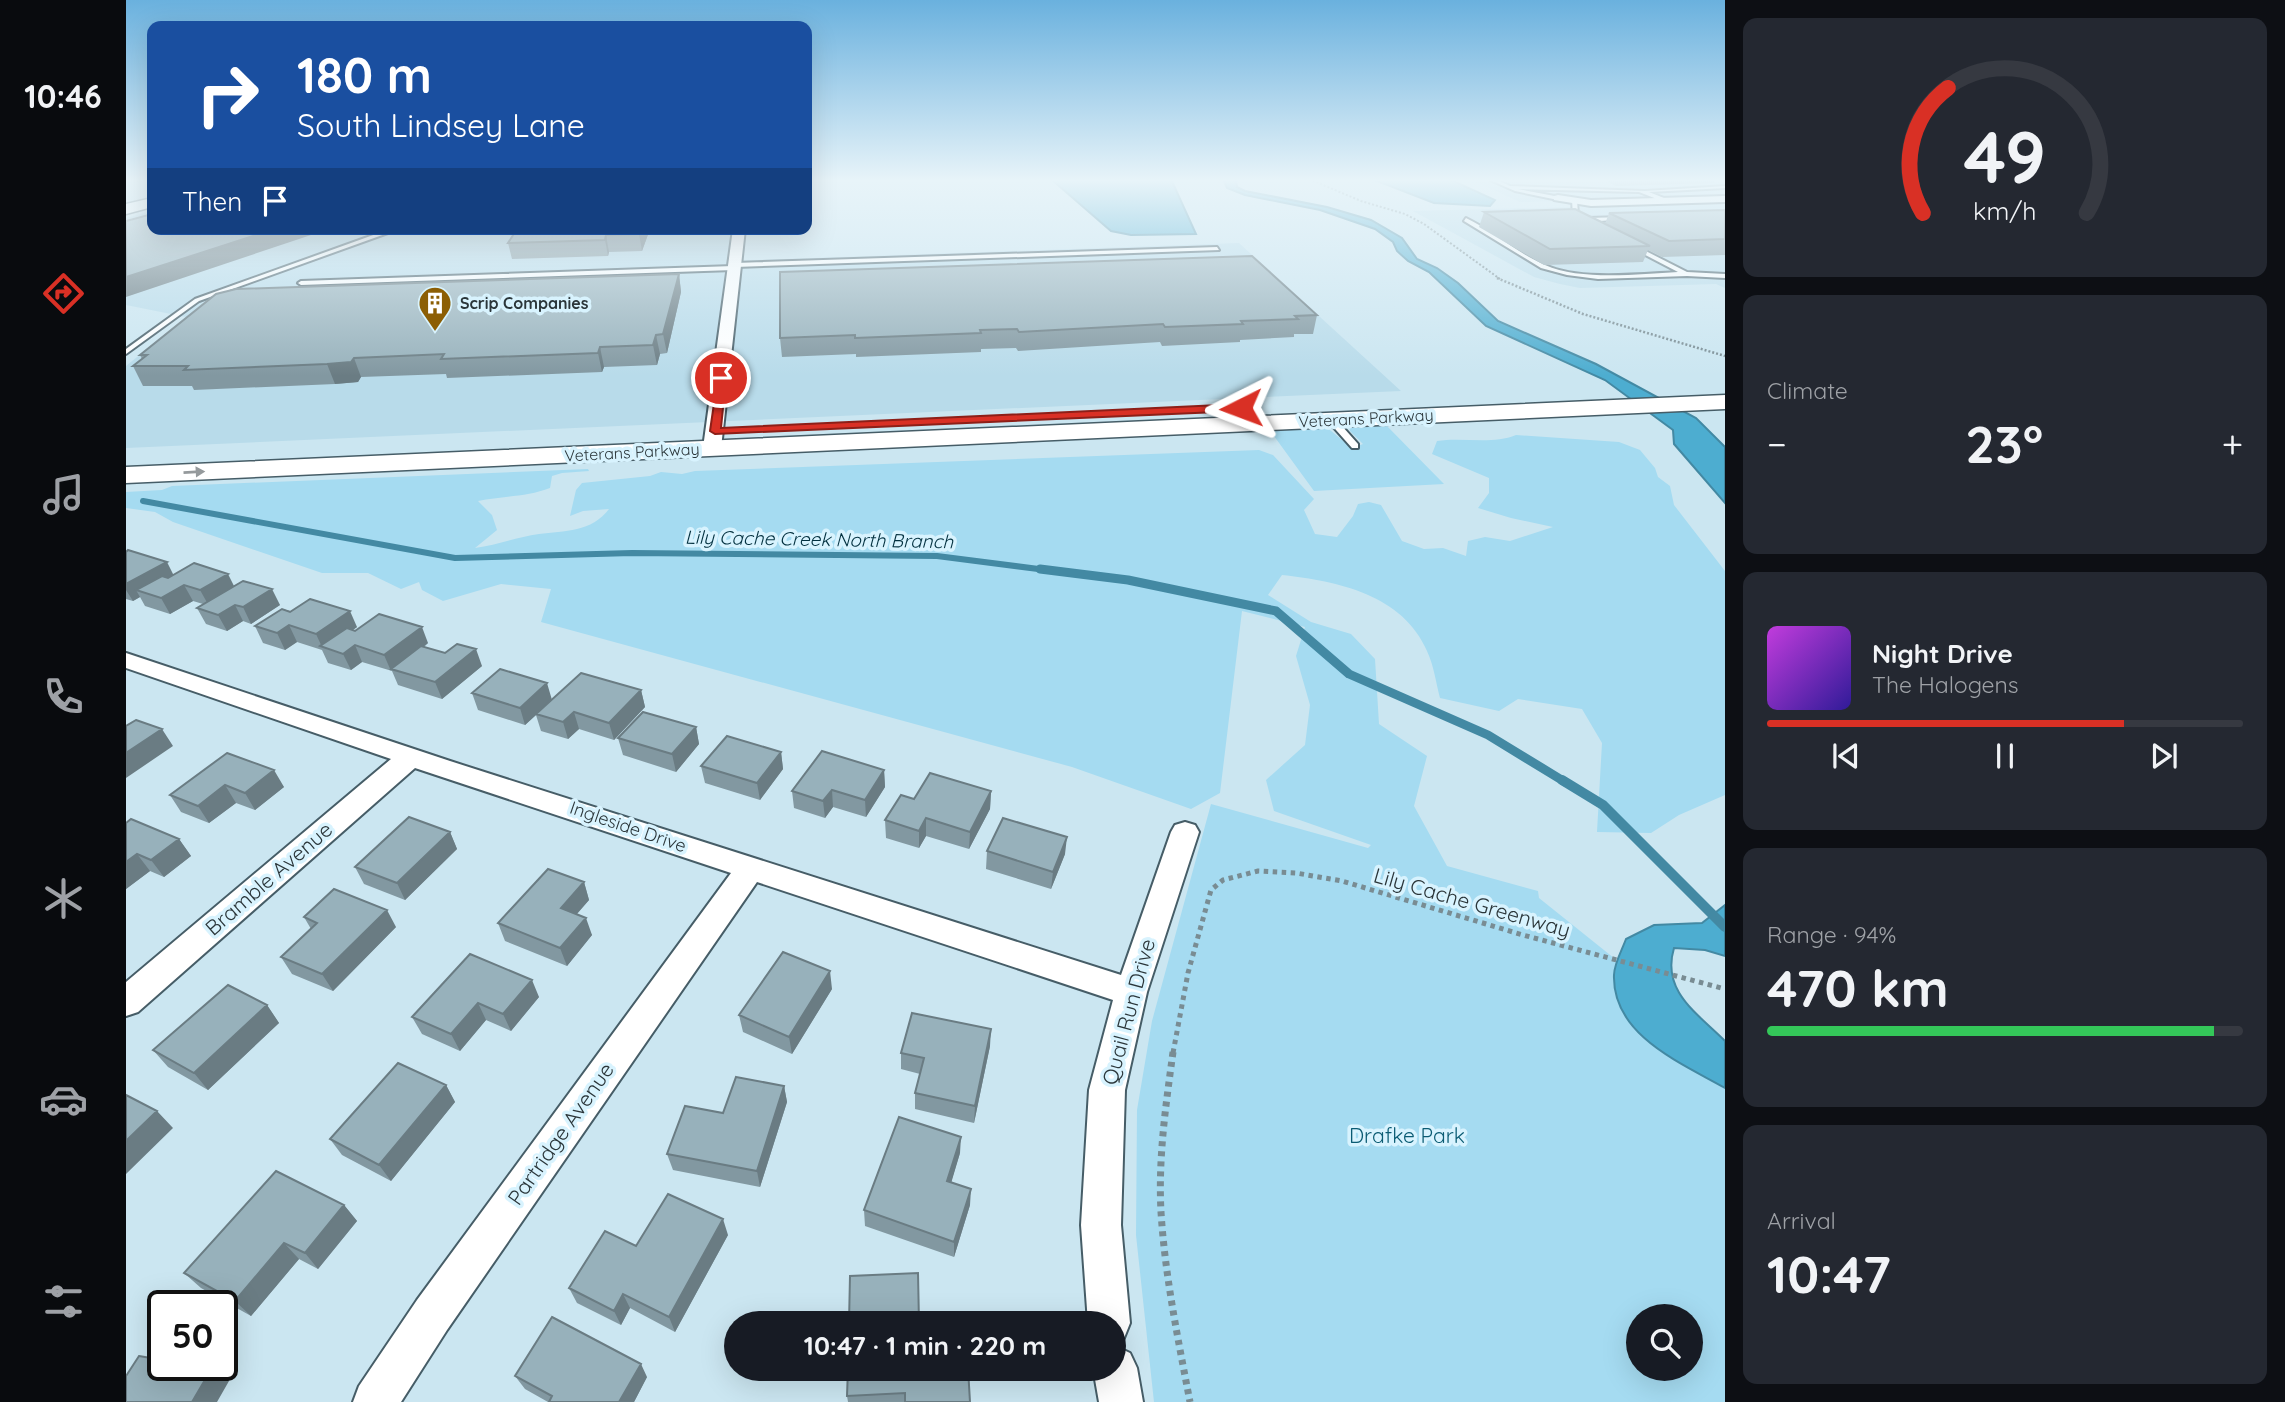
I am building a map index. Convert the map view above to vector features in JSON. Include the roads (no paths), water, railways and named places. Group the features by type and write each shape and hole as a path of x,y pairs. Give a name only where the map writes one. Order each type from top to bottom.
{"main road":[{"name":"Veterans Parkway","path":"126,475 714,440 1607,391 1725,387"},
{"name":"Veterans Parkway","path":"126,457 714,440 1714,403"}],"street":[{"path":"714,440 737,244"},
{"name":"Ingleside Drive","path":"133,668 584,811 750,869 1131,992"},
{"name":"Bramble Avenue","path":"126,1002 411,757"},
{"name":"Quail Run Drive","path":"1108,1311 1101,1225 1107,1090 1131,992 1185,832"},
{"name":"Partridge Avenue","path":"375,1402 440,1304 750,869"},
{"path":"1117,1381 1121,1402"}],"lane":[{"path":"126,352 197,300 353,244"},
{"path":"1506,244 1543,267 1567,273 1598,277 1687,274 1724,277"},
{"path":"1629,244 1687,274"},
{"path":"301,283 1217,248"},
{"path":"1331,419 1355,446"}],"waterway":[{"name":"Lily Cache Creek North Branch","path":"143,501 455,558 632,553 937,556 1054,571"},
{"name":"Lily Cache Creek North Branch","path":"1040,569 1128,580 1276,611 1349,674 1488,735 1565,782"},
{"name":"Lily Cache Creek North Branch","path":"1562,780 1603,805 1725,927"}],"place":[{"name":"Scrip Companies","path":"435,333"}],"park label":[{"name":"Drafke Park","path":"1407,1136"}]}
